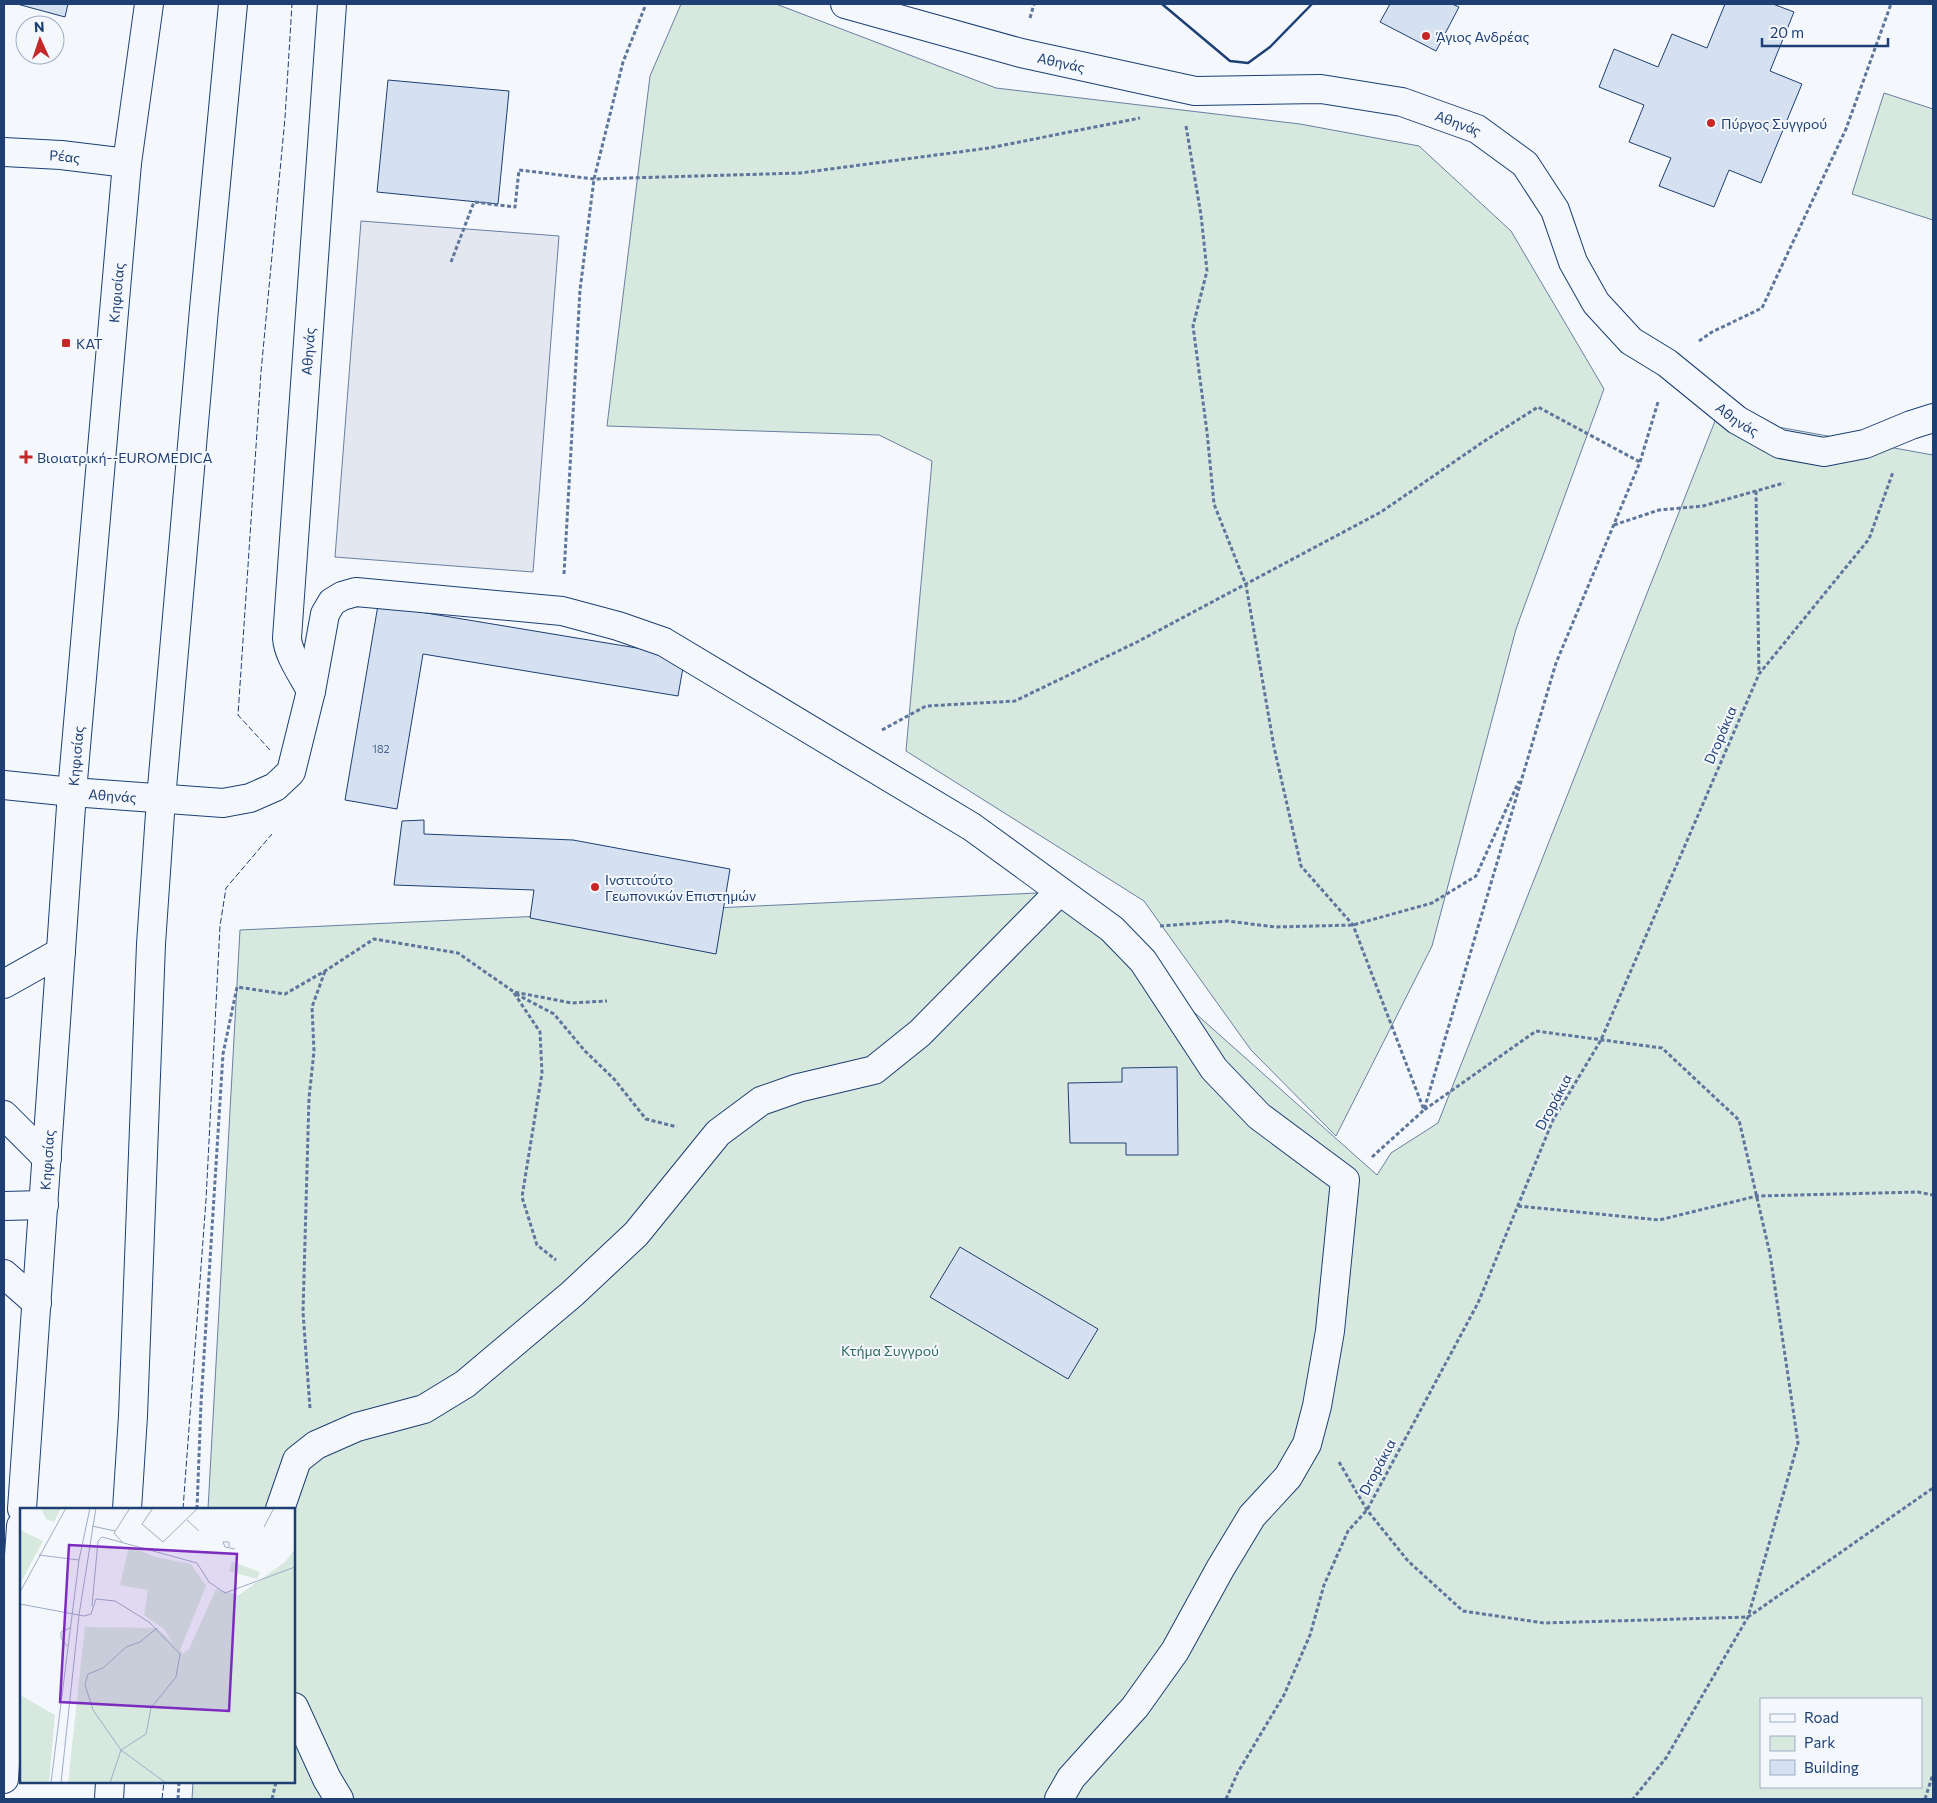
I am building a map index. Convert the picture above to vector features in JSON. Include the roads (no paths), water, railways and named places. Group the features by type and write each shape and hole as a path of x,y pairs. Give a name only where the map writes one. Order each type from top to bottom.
{"main road":[{"name":"Κηφισίας","path":"22,1508 72,792 127,163 149,4"},
{"path":"127,1508 133,1416 151,944 161,799 233,4"},
{"name":"Αθηνάς","path":"311,691 291,656 287,638 332,4"},
{"name":"Αθηνάς","path":"845,4 1189,100 1321,89 1402,102 1477,129 1525,164 1555,210 1573,262 1596,303 1631,341 1667,363 1738,420 1780,444 1824,452 1865,444 1922,422"},
{"name":"Ρέας","path":"4,152 61,155 127,163"},
{"name":"Αθηνάς","path":"4,785 161,799 224,802 250,798 275,786 291,772 311,691 325,614 332,602 342,596 356,592 562,612 618,626 664,642 972,827 1112,929 1143,961 1214,1068 1258,1116 1345,1180 1330,1330 1317,1406 1307,1444 1288,1477 1252,1516 1220,1569 1175,1651 1135,1707 1071,1778 1059,1799"},
{"path":"280,1508 297,1460 316,1445 357,1427 424,1409 465,1384 572,1294 636,1234 718,1133 761,1101 798,1088 874,1070 920,1033 1059,892"},
{"path":"4,984 61,952"},
{"path":"4,1115 47,1158"},
{"path":"4,1206 44,1205"},
{"path":"4,1274 37,1303"},
{"path":"4,1779 20,1541"},
{"path":"295,1708 327,1779 339,1799"},
{"path":"108,1799 110,1783"}],"place":[{"name":"Άγιος Ανδρέας","path":"1426,36"},
{"name":"Πύργος Συγγρού","path":"1711,123"},
{"name":"ΚΑΤ","path":"66,343"},
{"name":"Βιοιατρική--EUROMEDICA","path":"26,457"},
{"name":"Ινστιτούτο Γεωπονικών Επιστημών","path":"595,887"}],"park label":[{"name":"Κτήμα Συγγρού","path":"890,1350"}]}
